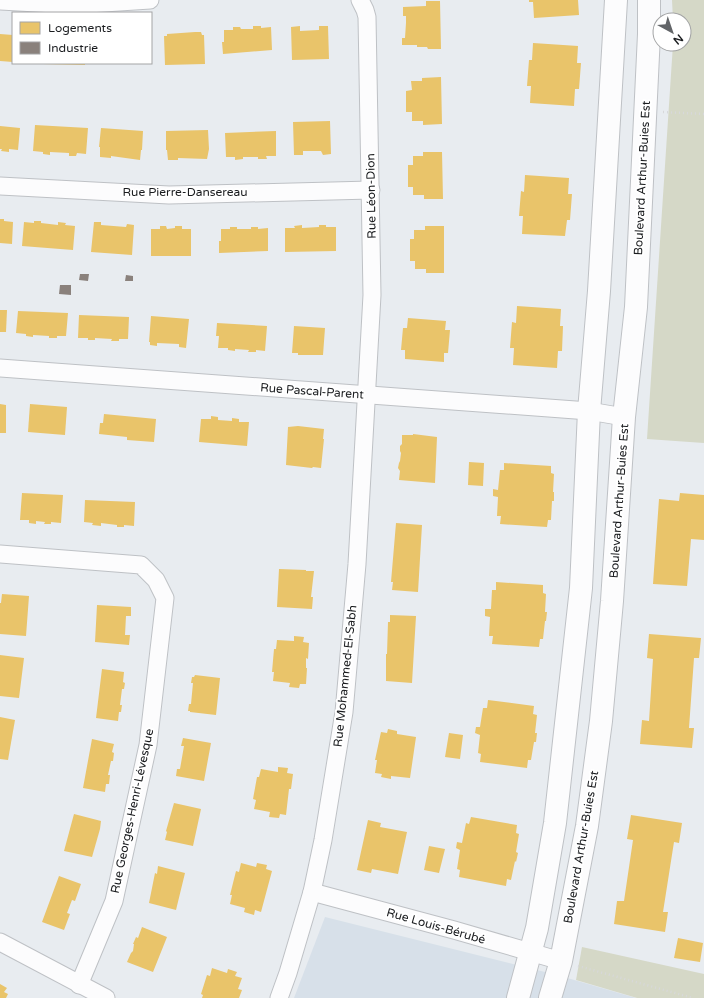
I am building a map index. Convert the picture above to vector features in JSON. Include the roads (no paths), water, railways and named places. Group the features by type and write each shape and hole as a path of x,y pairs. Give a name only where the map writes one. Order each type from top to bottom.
{"street":[{"path":"0,1 73,5 150,0"},
{"name":"Rue Léon-Dion","path":"360,0 367,17 371,190 372,296 367,395"},
{"path":"518,998 537,928 555,823 581,588 589,411 599,291 616,0"},
{"name":"Boulevard Arthur-Buies Est","path":"550,998 561,961 587,826 601,721 612,601 624,416 636,307 649,34 649,0"},
{"name":"Rue Pierre-Dansereau","path":"0,186 169,195 371,190"},
{"name":"Rue Pascal-Parent","path":"0,368 589,411 624,416"},
{"name":"Rue Mohammed-El-Sabh","path":"279,998 312,892 323,840 344,712 356,564 367,395"},
{"name":"Rue Georges-Henri-Lévesque","path":"0,554 141,565 156,580 164,598 148,745 114,901 80,985"},
{"name":"Rue Louis-Bérubé","path":"312,892 454,930 510,948 531,952 561,961"},
{"path":"0,942 106,998"}]}
